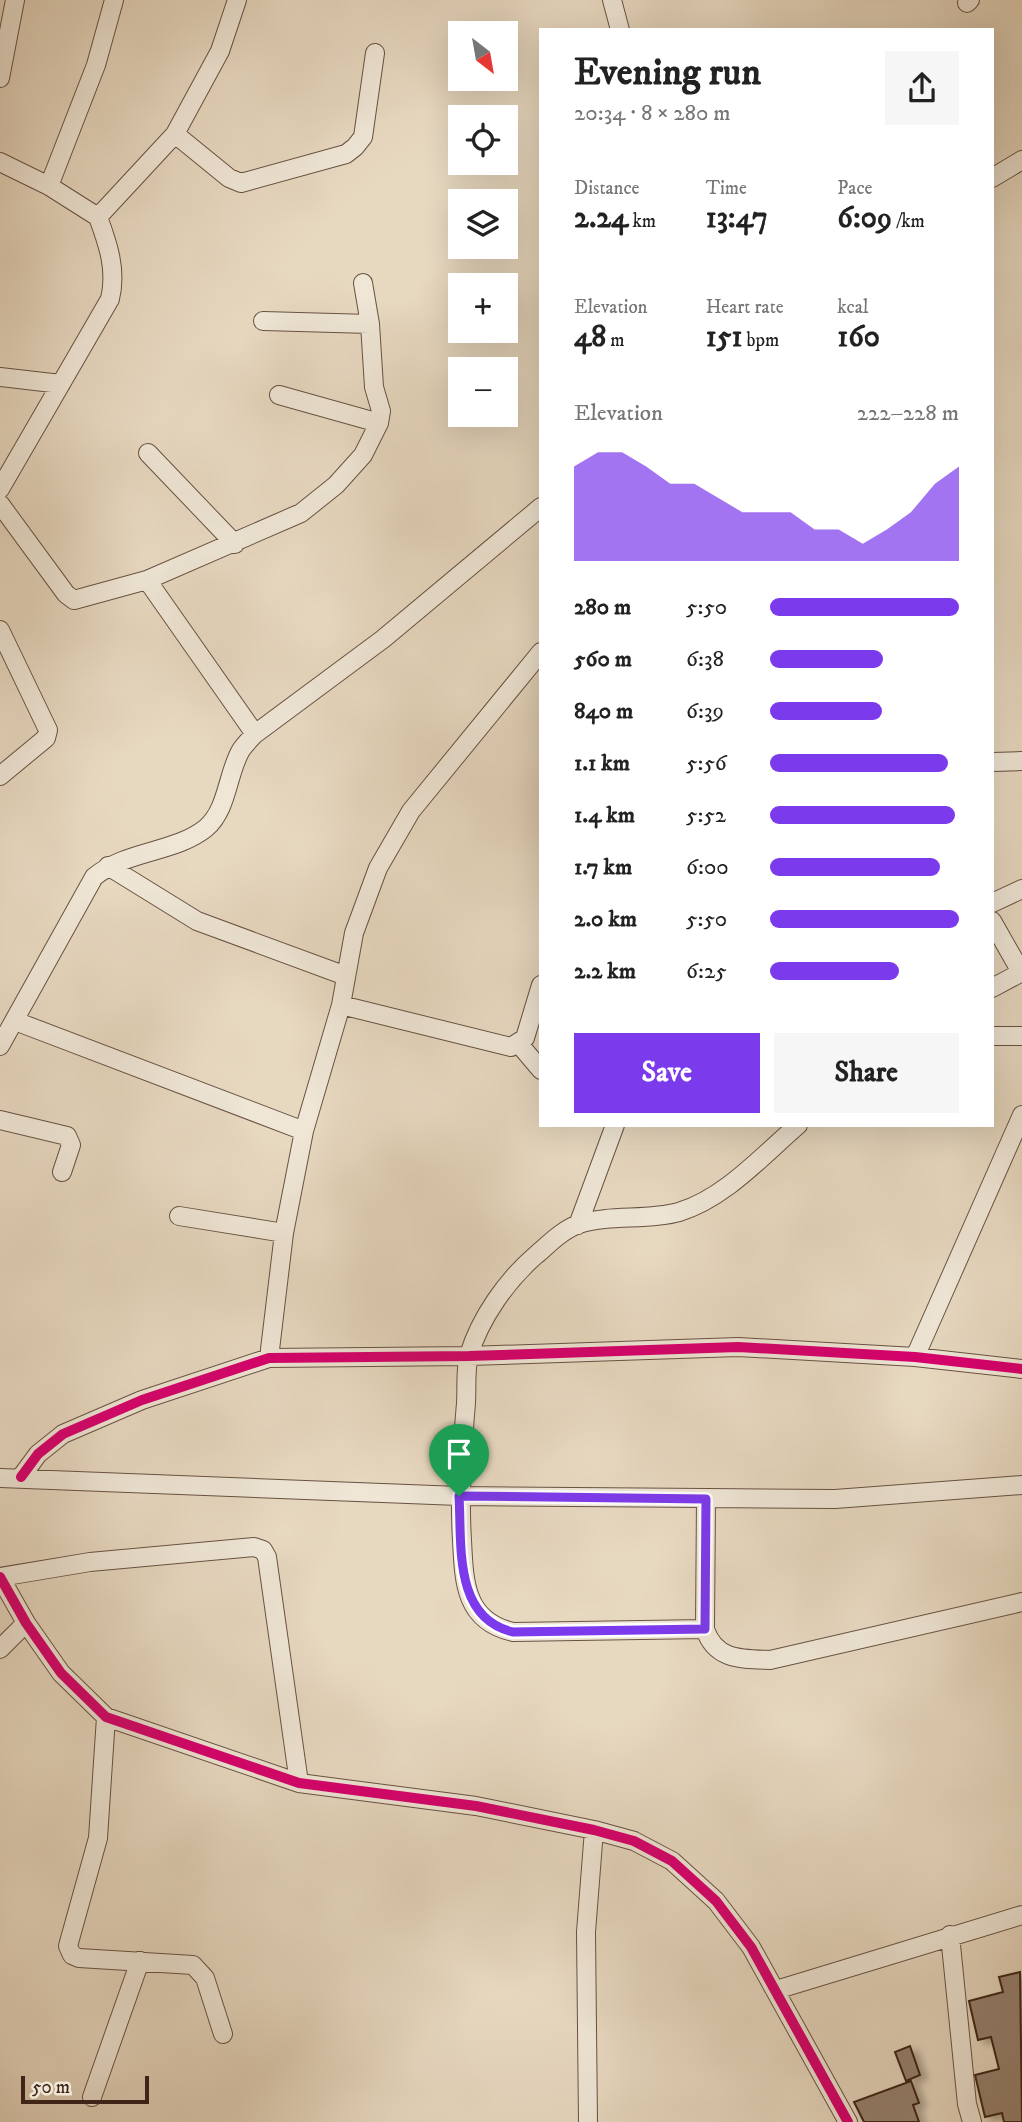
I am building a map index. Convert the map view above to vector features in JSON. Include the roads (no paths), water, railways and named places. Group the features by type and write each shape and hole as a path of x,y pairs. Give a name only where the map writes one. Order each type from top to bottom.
{"street":[{"path":"0,78 15,0"},
{"path":"49,186 96,65 114,0"},
{"path":"98,216 176,134 219,51 237,0"},
{"path":"612,0 619,28"},
{"path":"176,134 229,178 241,183 346,154 363,137 375,53"},
{"path":"994,177 1022,160"},
{"path":"0,162 49,186 98,216 107,241 114,282 110,299 0,489"},
{"path":"0,504 70,598 84,599 147,580 301,513 336,485 363,455 379,423 381,411 374,387 370,324 363,283"},
{"path":"263,321 370,324"},
{"path":"0,377 61,384"},
{"path":"279,395 379,423"},
{"path":"148,453 235,544"},
{"path":"0,1046 94,877 108,866 189,838 206,828 217,814 241,751 255,734 383,639 539,509"},
{"path":"147,580 255,734"},
{"path":"0,630 48,730 46,738 0,776"},
{"path":"269,1357 284,1233 304,1131 341,1005 354,933 378,868 411,811 539,654"},
{"path":"994,762 1022,761"},
{"path":"108,866 197,921 346,975"},
{"path":"994,902 1022,889"},
{"path":"994,924 1022,972 994,987"},
{"path":"341,1005 511,1047 525,1038 539,992"},
{"path":"15,1021 304,1131"},
{"path":"994,1036 1022,1036"},
{"path":"519,1044 539,1068"},
{"path":"915,1357 1022,1115"},
{"path":"0,1120 67,1136 71,1144 62,1172"},
{"path":"578,1224 614,1127"},
{"path":"705,1629 513,1632 498,1628 478,1613 470,1600 464,1573 459,1496 469,1356 490,1310 520,1269 562,1233 578,1224 679,1212 717,1195 796,1127"},
{"path":"179,1216 284,1233"},
{"path":"21,1477 38,1454 63,1434 142,1400 269,1357 469,1356 738,1347 915,1357 1022,1369"},
{"path":"0,1478 459,1496 706,1499 835,1499 1022,1485"},
{"path":"706,1499 705,1629 714,1648 723,1654 770,1660 1022,1602"},
{"path":"299,1783 267,1558 263,1550 254,1547 90,1562 0,1577 26,1623 61,1673 106,1717 299,1783 475,1806 594,1830 634,1841 672,1861 716,1901 751,1947 848,2122"},
{"path":"0,1649 26,1623"},
{"path":"106,1717 98,1838 68,1946 72,1955 79,1958 193,1965 200,1970 223,2034"},
{"path":"588,2122 586,1932 594,1830"},
{"path":"776,1990 1022,1915"},
{"path":"950,1935 967,2104 972,2122"},
{"path":"92,2097 140,1961"}]}
